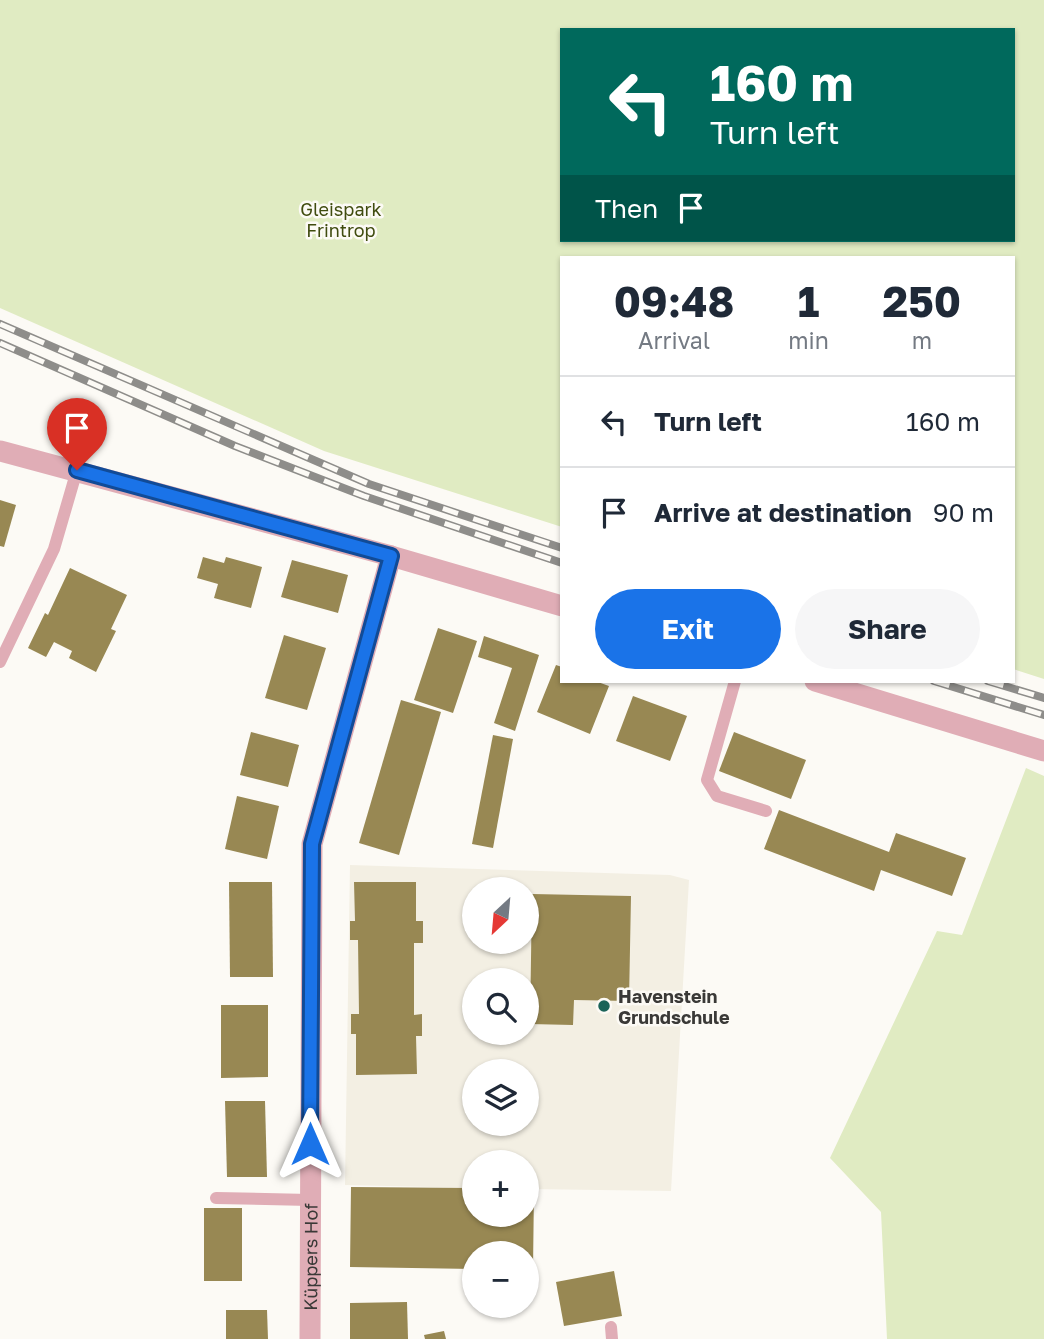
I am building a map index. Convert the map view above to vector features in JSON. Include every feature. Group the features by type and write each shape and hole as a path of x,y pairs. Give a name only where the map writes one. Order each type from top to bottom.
{"street":[{"path":"0,451 391,556 560,605"},
{"name":"Küppers Hof","path":"310,1339 312,844 391,556"},
{"path":"822,683 1044,751"}],"lane":[{"path":"0,662 54,549 77,470"},
{"path":"734,683 707,780 717,796 766,811"},
{"path":"216,1198 310,1200"}],"shaded area":[{"name":"Havenstein Grundschule","path":"350,865 670,875 689,880 671,1191 539,1189 539,1150 462,1150 462,1188 345,1185"}],"green space":[{"name":"Gleispark Frintrop","path":"0,0 1044,0 1044,679 1015,670 1015,256 560,256 560,526 324,451 0,308"},
{"path":"1026,768 1044,776 1044,1339 887,1339 881,1212 830,1158 937,931 962,935"}],"building":[{"path":"0,500 16,505 4,547 0,546"},
{"path":"203,557 224,563 226,557 262,567 251,608 214,598 218,584 197,578"},
{"path":"292,560 348,575 338,613 281,597"},
{"path":"70,568 127,595 111,629 116,631 96,672 69,658 72,651 54,642 46,657 28,648 45,613 48,615"},
{"path":"438,628 477,641 453,713 414,700"},
{"path":"284,635 326,648 307,710 265,698"},
{"path":"484,636 539,655 515,731 494,723 512,668 478,657"},
{"path":"556,665 560,666 560,683 601,683 609,686 590,734 537,712"},
{"path":"633,696 687,716 670,761 616,741"},
{"path":"401,700 441,712 399,855 359,843"},
{"path":"251,732 299,745 288,787 240,775"},
{"path":"734,732 806,760 791,799 719,771"},
{"path":"493,735 513,739 493,848 472,844"},
{"path":"237,796 279,806 267,859 225,849"},
{"path":"779,810 889,852 896,833 966,858 952,896 881,870 874,891 764,849"},
{"path":"229,882 272,882 273,977 230,977"},
{"path":"354,882 416,882 416,921 423,921 423,943 414,943 414,1015 422,1014 422,1036 416,1036 417,1074 356,1075 356,1034 351,1034 351,1014 359,1014 358,940 350,940 350,921 355,921"},
{"path":"539,894 631,896 629,1001 574,1000 573,1025 539,1024 539,968 531,968 531,954 539,954"},
{"path":"221,1005 268,1005 268,1077 221,1078"},
{"path":"225,1101 265,1101 267,1177 227,1177"},
{"path":"351,1187 462,1188 462,1227 534,1227 533,1241 462,1241 462,1269 350,1267"},
{"path":"204,1208 242,1208 242,1281 204,1281"},
{"path":"614,1271 622,1316 564,1326 556,1282"},
{"path":"407,1302 408,1339 350,1339 350,1303"},
{"path":"226,1310 267,1310 268,1339 226,1339"},
{"path":"444,1331 446,1339 425,1339 424,1335"}],"railway":[{"path":"0,324 369,484 560,547"},
{"path":"0,343 235,446 364,496 560,562"},
{"path":"940,683 1044,715"},
{"path":"995,683 1044,698"}],"place":[{"name":"Havenstein Grundschule","path":"604,1006"}],"route":[{"path":"77,470 391,556 312,844 310,1144"}]}
